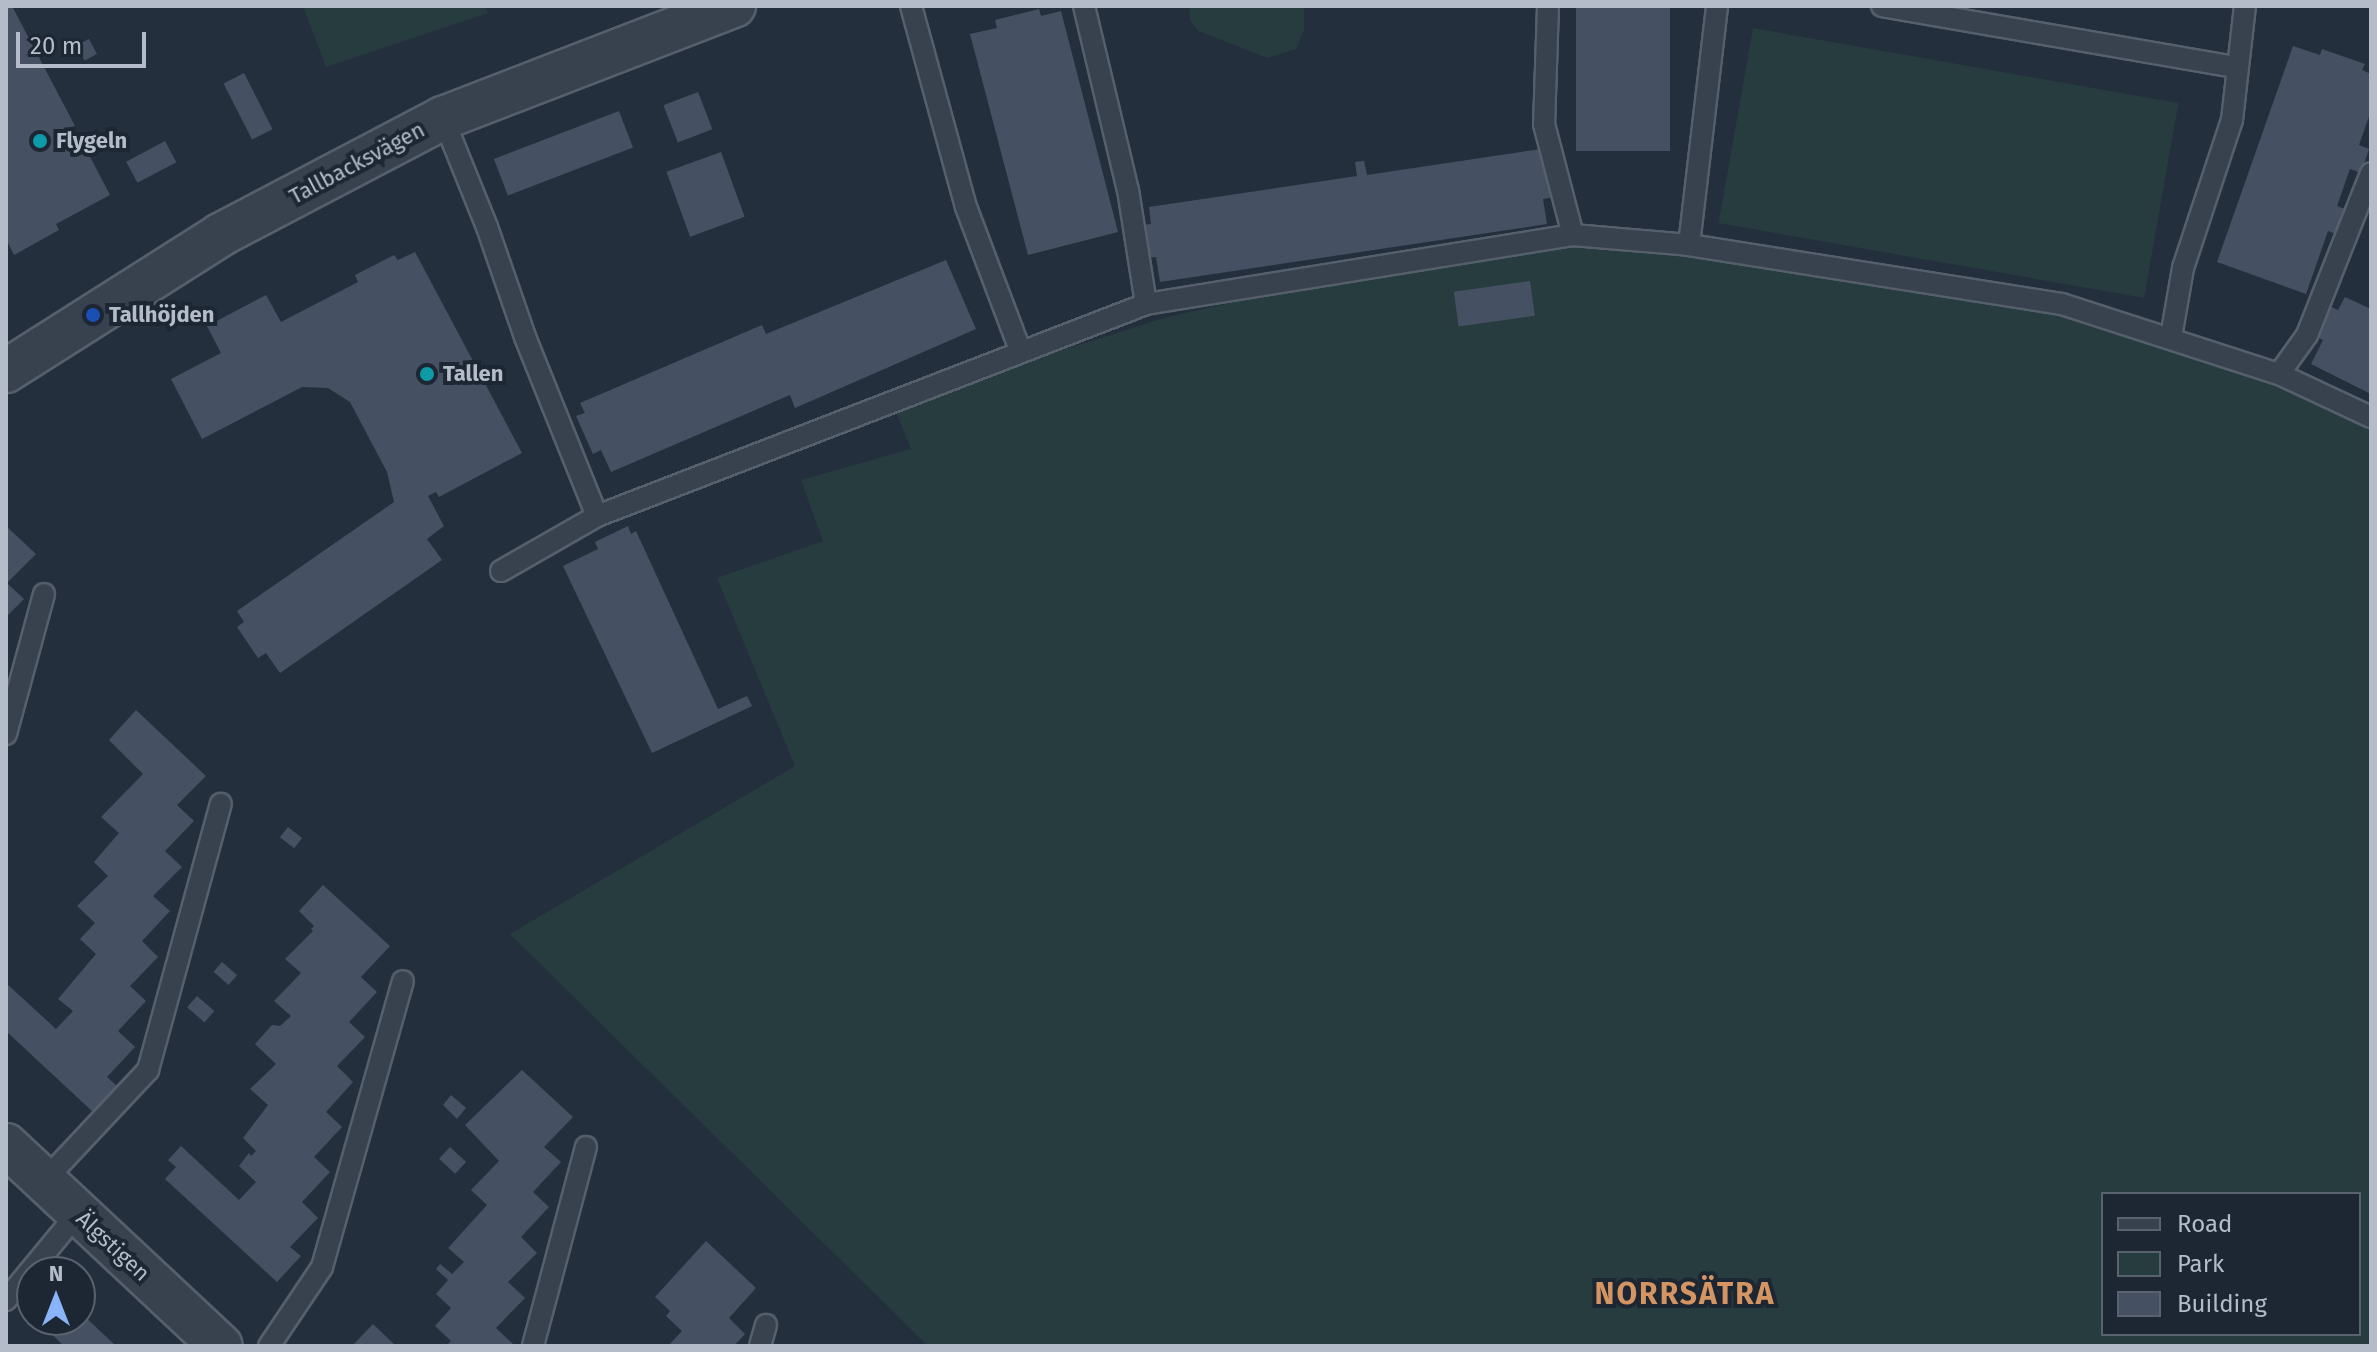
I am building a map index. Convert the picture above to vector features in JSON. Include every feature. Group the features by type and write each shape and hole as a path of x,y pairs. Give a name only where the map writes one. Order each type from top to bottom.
{"street":[{"name":"Tallbacksvägen","path":"6,371 220,235 443,118 734,6"},
{"name":"Älgstigen","path":"6,1145 221,1346"}],"lane":[{"path":"911,6 966,207 1020,350"},
{"path":"1084,6 1128,190 1146,304"},
{"path":"1548,6 1544,124 1573,235"},
{"path":"1689,245 1717,6"},
{"path":"1882,6 2236,67"},
{"path":"2171,337 2183,268 2232,120 2245,6"},
{"path":"443,118 487,227 525,337 597,516"},
{"path":"2279,374 2307,335 2371,173"},
{"path":"501,571 597,516 1020,350 1146,304 1573,235 1689,245 2062,304 2279,374 2371,417"},
{"path":"6,734 44,594"},
{"path":"43,1182 148,1070 221,804"},
{"path":"269,1346 322,1267 403,981"},
{"path":"533,1346 586,1147"},
{"path":"6,1300 78,1213"},
{"path":"760,1346 766,1325"}],"green space":[{"path":"303,6 485,6 488,13 326,67"},
{"path":"1189,6 1304,6 1304,30 1296,49 1268,58 1198,31 1190,20"},
{"path":"1753,28 2178,103 2144,298 1719,223"},
{"path":"1573,235 2062,304 2371,417 2371,1346 928,1346 510,934 795,766 717,578 823,541 801,480 911,449 896,412 1022,363 1167,317 1244,300 1307,281"}],"building":[{"name":"Flygeln","path":"6,6 12,6 75,126 68,130 79,151 81,154 87,151 110,195 56,224 59,230 14,255 6,239"},
{"path":"1576,6 1670,6 1670,151 1576,151"},
{"path":"1039,9 1041,16 1061,11 1118,232 1028,255 970,34 997,28 995,20"},
{"path":"89,39 97,54 85,61 77,46"},
{"path":"2293,46 2320,55 2322,49 2365,64 2362,70 2371,74 2371,111 2359,145 2369,149 2361,173 2350,169 2337,206 2347,210 2339,235 2328,231 2306,294 2217,262"},
{"path":"244,73 273,129 252,140 224,83"},
{"path":"698,92 712,129 678,143 663,105"},
{"path":"619,111 633,147 508,195 494,159"},
{"path":"165,141 176,162 137,183 126,162"},
{"path":"1547,148 1554,197 1543,199 1547,224 1160,282 1156,257 1147,258 1142,225 1151,224 1149,207 1357,176 1355,162 1364,161 1367,175"},
{"path":"721,152 745,217 690,237 666,172"},
{"path":"415,252 522,453 439,497 436,492 428,496 444,526 427,539 442,560 280,673 266,653 258,658 237,627 244,622 237,611 394,502 387,472 350,402 328,388 302,387 202,439 171,379 221,353 207,326 266,295 281,322 358,282 355,275 394,255 398,260"},
{"path":"946,260 976,329 795,408 790,395 611,472 601,450 593,454 576,416 585,413 580,403 762,325 766,334"},
{"path":"1530,281 1535,316 1459,326 1454,292"},
{"path":"2345,297 2371,309 2371,394 2311,364 2323,340 2314,336 2329,306 2338,310"},
{"path":"6,526 36,554 7,583 24,599 6,617"},
{"path":"628,526 631,534 636,531 718,709 747,696 752,706 652,753 563,566 598,549 595,542"},
{"path":"136,710 206,776 177,805 194,821 165,851 182,867 153,896 170,911 142,941 158,957 130,986 146,1001 118,1031 135,1047 107,1077 117,1086 93,1112 6,1031 6,983 56,1029 73,1011 58,999 96,954 80,939 95,923 77,906 108,876 94,862 119,833 101,817 143,774 109,740"},
{"path":"288,827 302,838 294,848 280,837"},
{"path":"323,885 390,946 361,977 377,992 349,1022 365,1037 337,1066 353,1082 326,1112 342,1127 314,1157 330,1172 302,1202 318,1218 290,1247 301,1256 277,1282 165,1179 176,1167 168,1160 181,1146 239,1200 256,1182 239,1166 249,1153 251,1156 256,1151 243,1138 268,1105 250,1089 276,1064 255,1044 272,1025 280,1026 291,1016 274,1001 301,973 285,959 313,931 314,926 299,911"},
{"path":"222,962 237,975 229,985 213,972"},
{"path":"197,996 214,1011 205,1022 187,1007"},
{"path":"522,1070 573,1117 544,1147 561,1162 533,1192 549,1207 521,1237 537,1253 508,1282 525,1298 496,1328 513,1344 446,1346 451,1341 435,1326 451,1308 436,1294 448,1280 436,1269 440,1264 452,1274 464,1262 448,1248 487,1205 471,1190 499,1161 465,1125"},
{"path":"451,1095 466,1108 457,1119 443,1105"},
{"path":"450,1147 466,1162 455,1174 439,1159"},
{"path":"706,1241 756,1288 729,1318 745,1334 734,1346 668,1346 682,1331 666,1316 670,1311 655,1297"},
{"path":"373,1324 396,1346 352,1346"},
{"path":"96,1327 116,1346 64,1346 54,1336 96,1336"}],"place":[{"name":"Flygeln","path":"40,141"},
{"name":"Tallhöjden","path":"93,315"},
{"name":"Tallen","path":"427,374"}],"district":[{"name":"NORRSÄTRA","path":"1685,1294"}]}
